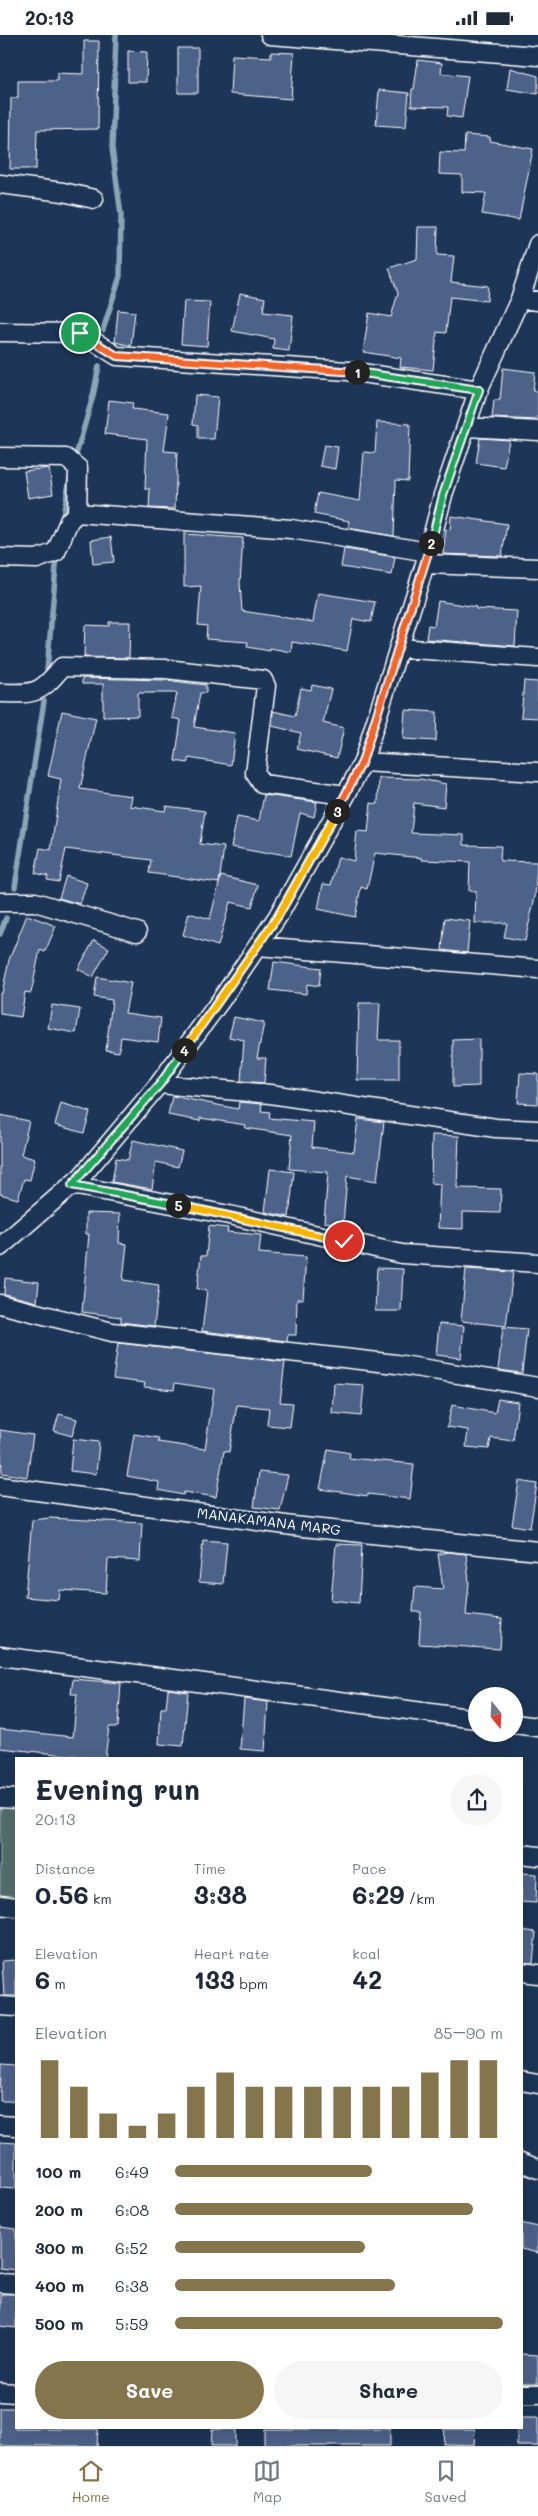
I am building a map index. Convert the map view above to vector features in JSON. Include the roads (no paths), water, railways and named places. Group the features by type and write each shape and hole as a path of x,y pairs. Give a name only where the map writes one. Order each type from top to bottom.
{"street":[{"path":"270,35 361,39 538,56"},
{"path":"0,184 63,192 94,199"},
{"path":"0,1247 72,1185 160,1084 278,916 346,795 362,762 427,558 443,495 466,427 479,390 520,299 538,245"},
{"path":"520,299 538,301"},
{"path":"0,332 80,333 117,356 348,371 479,390"},
{"path":"466,427 538,431"},
{"path":"0,457 72,463 77,513"},
{"path":"0,558 37,559 58,547 69,521 77,513 291,529 427,558 538,568"},
{"path":"398,648 538,658"},
{"path":"0,693 32,694 47,684 62,667 166,669 263,680 266,686 255,773 262,783 346,795"},
{"path":"362,762 538,772"},
{"path":"0,902 35,902 137,932"},
{"path":"258,946 538,969"},
{"path":"160,1084 270,1094 496,1129 538,1130"},
{"path":"72,1185 229,1215 402,1253 538,1263"},
{"path":"0,1304 112,1331 396,1364 538,1387"},
{"name":"MANAKAMANA MARG","path":"0,1486 292,1525 538,1551"},
{"path":"0,1656 468,1718"},
{"path":"523,1725 538,1727"},
{"path":"0,1798 15,1799"},
{"path":"523,1854 538,1856"},
{"path":"0,1905 15,1907"},
{"path":"523,1972 538,1974"},
{"path":"0,2006 15,2007"},
{"path":"523,2081 538,2084"},
{"path":"0,2125 15,2126"},
{"path":"523,2163 538,2169"},
{"path":"0,2283 15,2284"},
{"path":"0,2392 15,2393"},
{"path":"523,2394 538,2394"}],"waterway":[{"path":"103,330 120,276 121,215 112,148 116,35"},
{"path":"74,462 93,396 99,366"},
{"path":"62,521 70,478"},
{"path":"47,670 57,555"},
{"path":"15,887 44,701"},
{"path":"0,934 6,918"}]}
